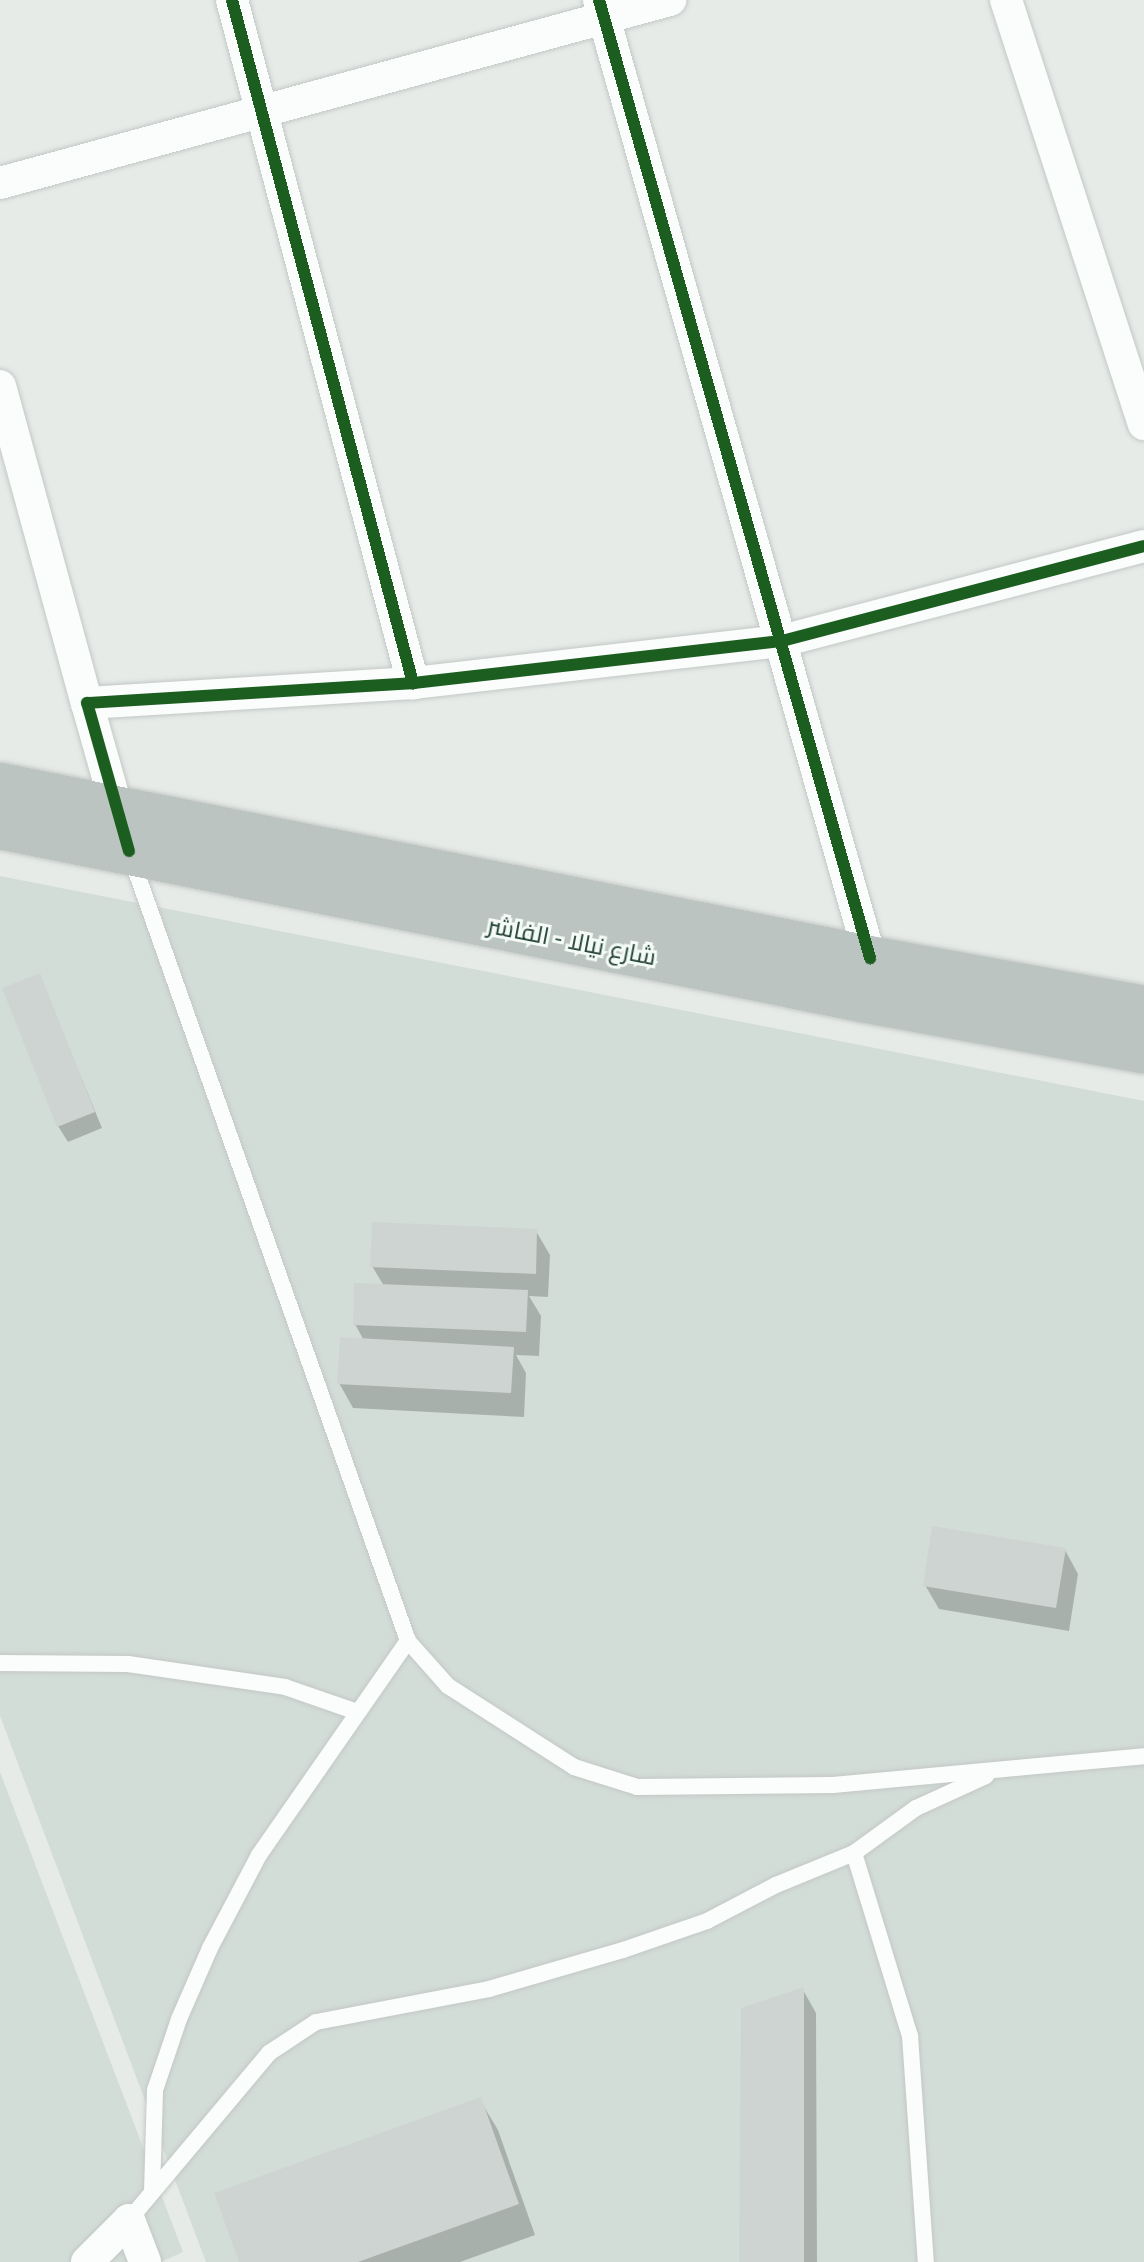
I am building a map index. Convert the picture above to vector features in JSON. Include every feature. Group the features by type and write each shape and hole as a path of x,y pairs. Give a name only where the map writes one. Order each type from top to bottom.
{"highway":[{"name":"شارع نيالا - الفاشر","path":"0,785 870,958 1144,1008"},
{"name":"شارع نيالا - الفاشر","path":"0,827 770,981 1144,1051"},
{"path":"770,981 775,938"}],"street":[{"path":"232,0 413,683"},
{"path":"0,183 602,10 670,0"},
{"path":"1006,0 1144,424"},
{"path":"602,10 870,958"},
{"path":"0,386 129,851"},
{"path":"87,703 413,683 782,641 1144,546"},
{"path":"87,2262 129,2220 145,2262"}],"lane":[{"path":"129,851 408,1641 448,1686 574,1767 637,1787 833,1785 1144,1756"},
{"path":"152,2192 155,2090 179,2019 210,1948 259,1855 408,1641"},
{"path":"0,1663 22,1660 128,1664 285,1687 357,1712"},
{"path":"129,2220 269,2053 316,2022 489,1989 623,1950 707,1921 776,1885 854,1853 916,1808 995,1771"},
{"path":"854,1853 910,2036 926,2262"}],"shaded area":[{"path":"0,876 1144,1101 1144,2262 206,2262 0,1716"},
{"path":"0,1772 183,2252 161,2262 0,2262"}],"building":[{"path":"40,973 95,1112 57,1127 2,988"},
{"path":"372,1222 537,1229 536,1274 370,1267"},
{"path":"354,1283 528,1290 526,1332 353,1325"},
{"path":"340,1337 514,1347 511,1393 337,1384"},
{"path":"932,1526 1066,1548 1056,1608 923,1586"},
{"path":"804,1987 804,2262 739,2262 741,2008"},
{"path":"481,2097 519,2204 358,2262 239,2262 214,2193"}],"cycle path":[{"path":"232,0 413,683"},
{"path":"599,0 870,958"},
{"path":"129,851 87,703 413,683 782,641 1144,546"}]}
